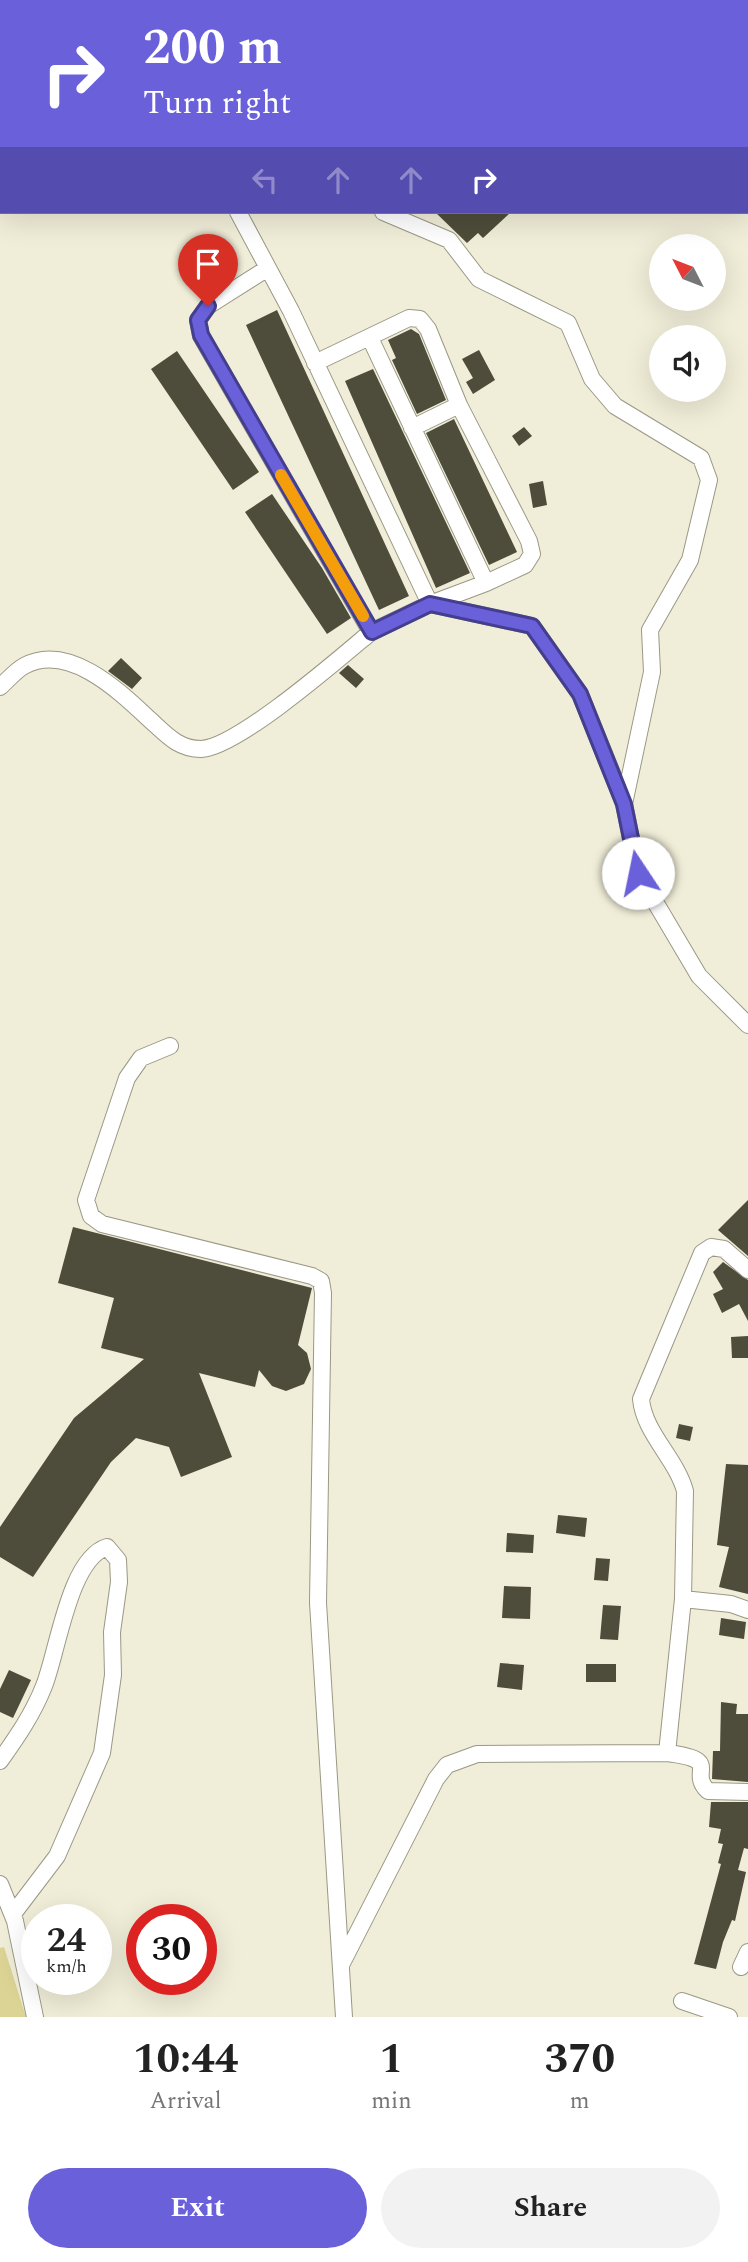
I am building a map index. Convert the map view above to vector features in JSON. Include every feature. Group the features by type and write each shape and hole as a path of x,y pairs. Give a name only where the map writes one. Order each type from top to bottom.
{"street":[{"path":"239,214 315,363 430,604"},
{"path":"388,214 449,240 479,279 568,323 592,379 615,406 701,458 709,480 690,560 650,630 652,672 624,804"},
{"path":"268,268 208,306 198,320 201,335 372,632"},
{"path":"0,687 24,666 52,659 80,665 143,713 178,746 203,749 225,740 291,698 372,632 430,604 525,565 532,554 528,541 459,405 428,329 419,319 409,318 315,363"},
{"path":"370,338 486,583"},
{"path":"412,428 459,405"},
{"path":"430,604 532,626 580,694 624,804 638,873 699,976 748,1026"},
{"path":"170,1046 141,1058 127,1078 86,1200 91,1216 102,1224 312,1276 321,1281 323,1293 318,1603 344,2017"},
{"path":"667,1753 683,1599 685,1491 681,1475 646,1421 641,1399 702,1253 711,1247 724,1249 748,1270"},
{"path":"0,1761 33,1712 45,1685 77,1579 87,1559 107,1547 118,1560 119,1582 112,1632 111,1688 102,1753 57,1856 13,1914"},
{"path":"683,1599 731,1604 748,1610"},
{"path":"340,1968 436,1779 447,1765 477,1754 667,1753 695,1758 701,1763 704,1787 708,1791 748,1792"},
{"path":"0,1884 13,1914 35,2017"},
{"path":"741,1967 748,1952"},
{"path":"682,2001 729,2017"}],"shaded area":[{"path":"4,1947 26,2017 0,2017 0,1948"}],"building":[{"path":"437,214 509,214 483,238 478,233 467,243"},
{"path":"277,310 409,596 379,610 246,325"},
{"path":"411,329 419,334 446,400 417,414 392,360 396,358 388,340"},
{"path":"479,350 495,380 473,394 466,382 473,378 462,359"},
{"path":"177,351 259,472 233,490 151,369"},
{"path":"373,369 470,573 436,588 345,381"},
{"path":"454,419 517,552 489,565 426,433"},
{"path":"524,427 532,436 519,446 512,436"},
{"path":"543,481 547,505 533,508 529,484"},
{"path":"272,494 322,568 351,618 327,634 245,512"},
{"path":"121,658 142,678 132,689 108,671"},
{"path":"348,665 364,679 356,688 339,673"},
{"path":"748,1200 748,1256 718,1230"},
{"path":"73,1227 312,1288 298,1345 307,1353 311,1369 304,1384 286,1391 272,1386 259,1370 255,1387 199,1373 232,1457 181,1477 169,1447 136,1438 111,1462 33,1577 0,1557 0,1527 74,1418 144,1359 101,1348 114,1298 58,1283"},
{"path":"723,1262 748,1280 748,1321 739,1304 722,1313 713,1294 723,1289 713,1272"},
{"path":"748,1336 748,1358 732,1358 731,1337"},
{"path":"679,1424 693,1427 690,1441 676,1438"},
{"path":"726,1464 748,1465 748,1594 719,1587 729,1547 717,1545"},
{"path":"558,1515 587,1518 585,1537 556,1533"},
{"path":"507,1533 534,1535 533,1553 506,1552"},
{"path":"596,1558 610,1559 608,1581 594,1580"},
{"path":"504,1586 531,1587 530,1619 502,1618"},
{"path":"603,1605 621,1606 618,1640 600,1639"},
{"path":"721,1618 746,1622 744,1639 719,1635"},
{"path":"500,1663 524,1665 522,1690 497,1687"},
{"path":"586,1664 616,1664 616,1682 586,1682"},
{"path":"9,1670 31,1680 13,1718 0,1712 0,1689"},
{"path":"721,1702 737,1704 736,1714 748,1714 748,1782 712,1779 713,1751 720,1751"},
{"path":"711,1802 748,1802 748,1849 744,1848 738,1870 746,1872 735,1921 732,1920 723,1942 716,1969 694,1964 721,1864 718,1863 723,1844 718,1843 721,1829 709,1827"}],"slow traffic":[{"path":"281,475 363,616"}],"route":[{"path":"208,306 198,320 201,335 372,632 430,604 532,626 580,694 624,804 638,873"}]}
